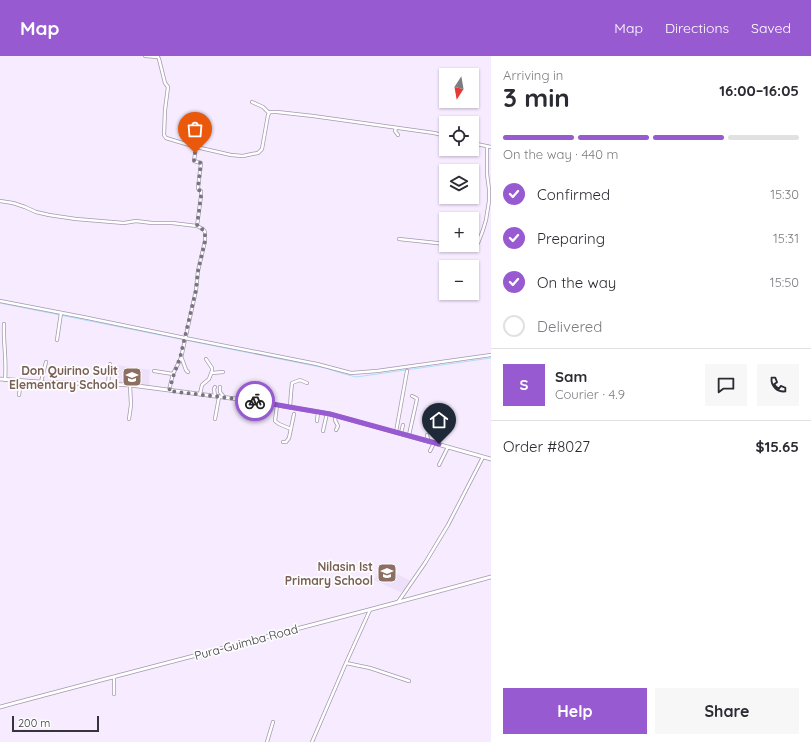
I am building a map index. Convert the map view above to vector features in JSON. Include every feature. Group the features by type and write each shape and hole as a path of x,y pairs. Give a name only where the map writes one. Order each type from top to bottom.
{"main road":[{"path":"0,379 130,386 217,396 327,413 428,440 491,459"},
{"name":"Pura-Guimba Road","path":"0,707 491,577"}],"street":[{"path":"145,56 158,58 165,83 168,87 164,135 169,140 231,155 243,156 258,153 262,149 269,113"},
{"path":"252,102 263,107 269,113"},
{"path":"269,113 277,112 306,115 439,134"},
{"path":"396,128 395,130 398,135"},
{"path":"479,144 491,147"},
{"path":"479,240 486,220 489,201 487,146"},
{"path":"196,147 194,161 201,163 198,188 201,191 201,196 197,226"},
{"path":"0,201 13,203 36,212 49,215 124,223 172,223 197,226 205,232 205,241 198,271 196,290 180,358 169,391"},
{"path":"399,239 439,243"},
{"path":"0,301 318,364 351,373 491,354"},
{"path":"57,340 61,313"},
{"path":"4,324 3,340 6,361 5,380"},
{"path":"180,358 182,359 188,372"},
{"path":"200,394 202,385 209,379 212,373 212,368 206,359"},
{"path":"41,382 46,362"},
{"path":"108,384 110,364"},
{"path":"396,432 407,370"},
{"path":"154,371 174,374"},
{"path":"212,373 223,372"},
{"path":"290,407 292,383 300,380 308,383"},
{"path":"19,395 21,381"},
{"path":"129,419 131,405 130,386"},
{"path":"215,387 214,389 217,396 215,418"},
{"path":"220,387 220,392 224,397"},
{"path":"408,435 417,399 412,396"},
{"path":"276,405 275,421 291,429"},
{"path":"316,420 318,412"},
{"path":"322,431 327,413"},
{"path":"284,442 288,441 294,414"},
{"path":"336,416 338,426 336,430"},
{"path":"401,433 403,425"},
{"path":"427,436 428,440"},
{"path":"430,451 434,442"},
{"path":"439,465 449,446"},
{"path":"398,602 425,563 448,525 483,456"},
{"path":"312,742 370,610"},
{"path":"346,662 410,681"},
{"path":"114,677 114,694"},
{"path":"267,742 273,722"}],"shaded area":[{"name":"Don Quirino Sulit Elementary School","path":"117,365 150,370 149,387 115,383"},
{"name":"Nilasin Ist Primary School","path":"382,566 411,581 403,593 374,580"}],"waterway":[{"path":"0,303 325,368 356,377 491,358"}],"way so far":[{"path":"195,153 194,161 201,163 198,188 201,191 201,206 197,226 205,232 205,241 198,271 196,290 180,358 169,391 255,401"}],"place":[{"name":"Don Quirino Sulit Elementary School","path":"132,377"},
{"name":"Nilasin Ist Primary School","path":"387,573"}],"route":[{"path":"255,401 330,414 439,444"}]}
